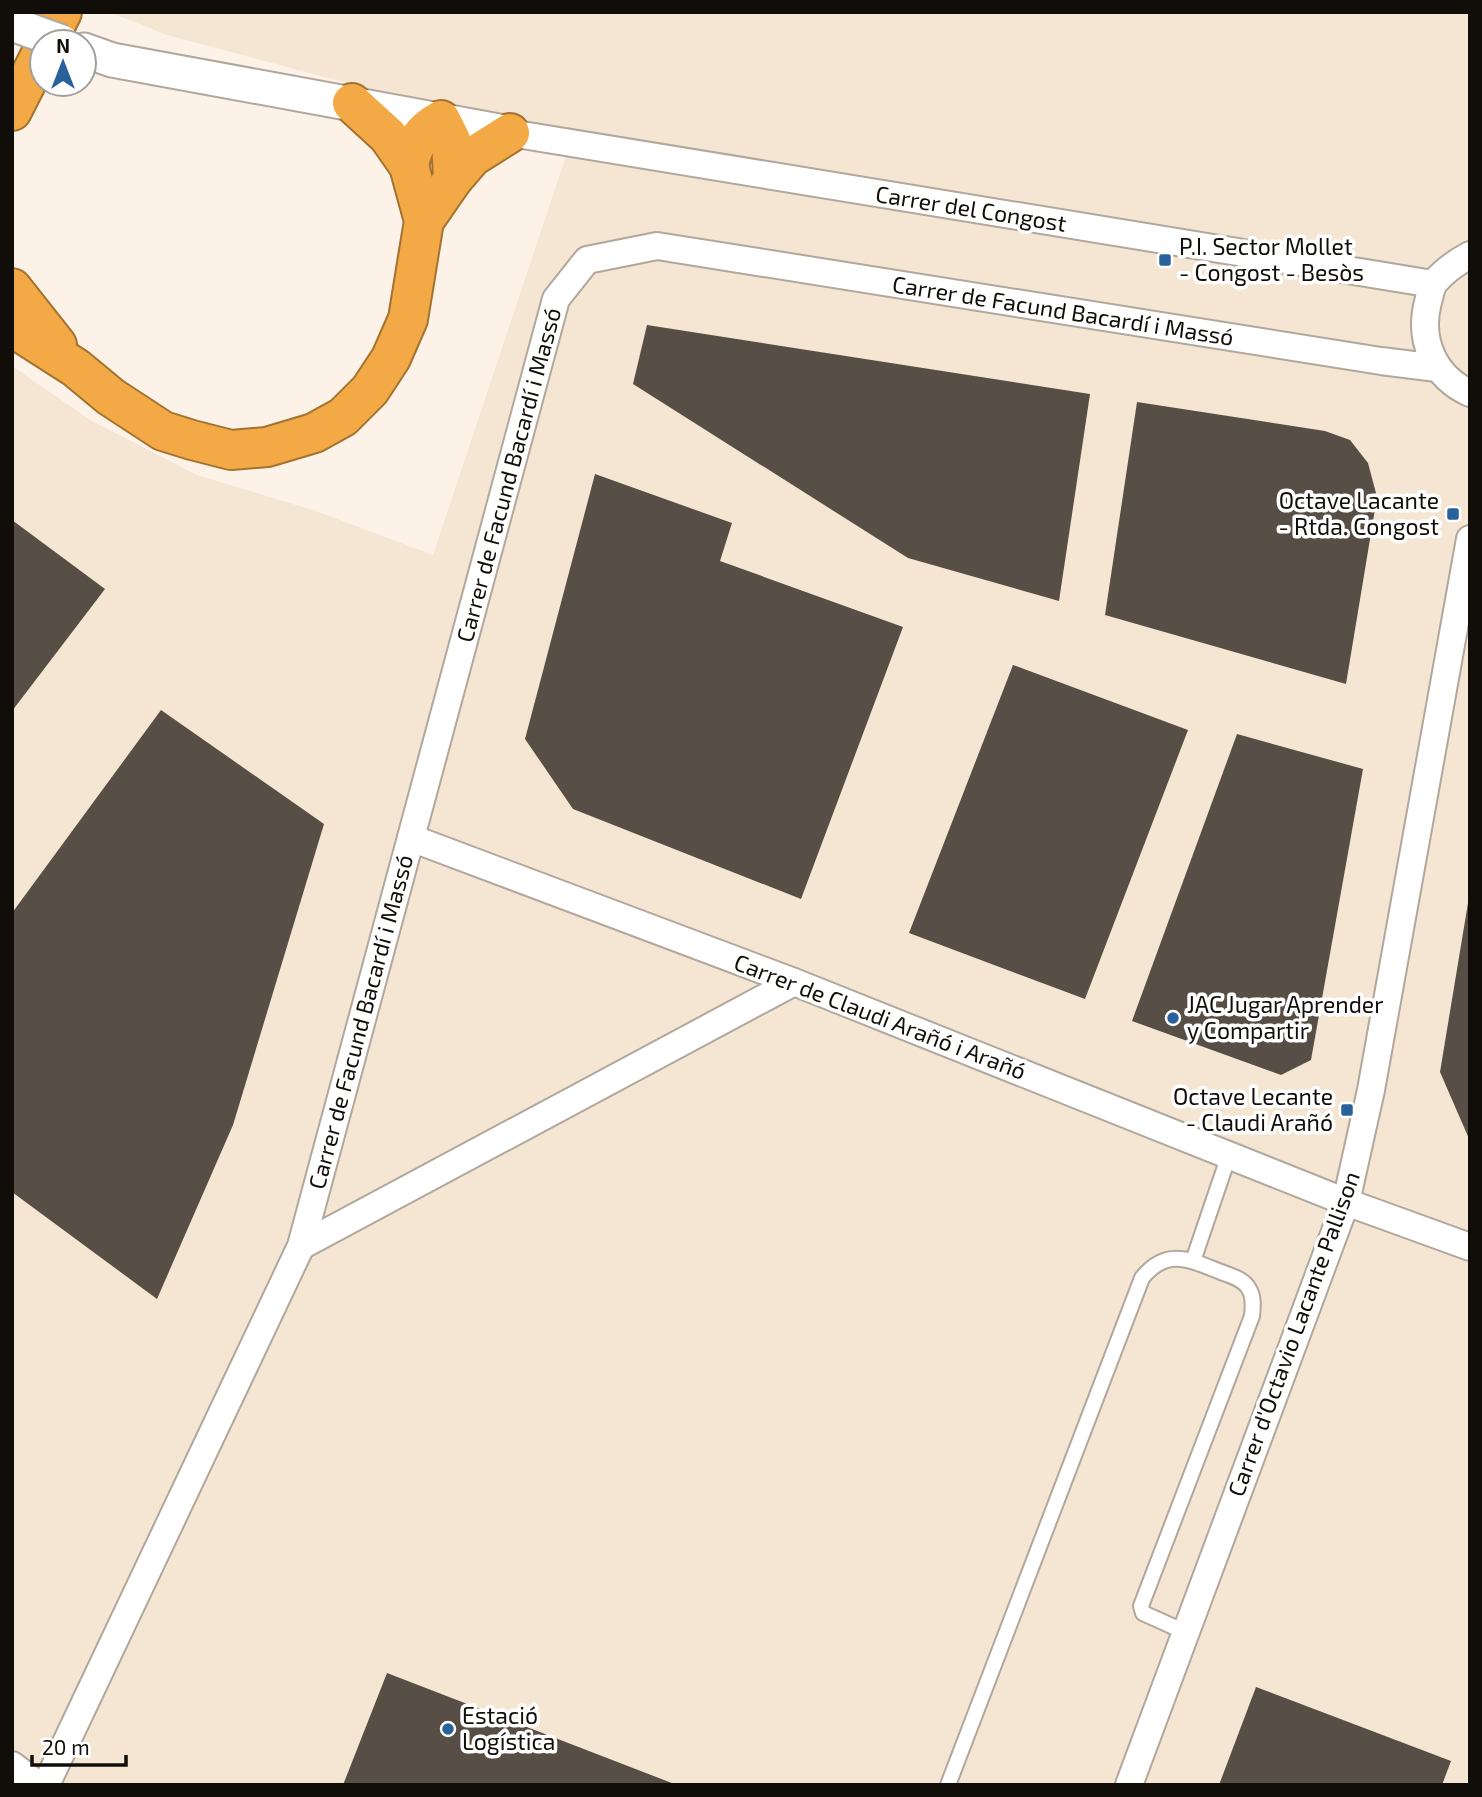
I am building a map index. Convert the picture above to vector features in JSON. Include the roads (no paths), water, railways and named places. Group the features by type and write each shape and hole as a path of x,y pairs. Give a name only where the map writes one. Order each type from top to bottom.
{"highway":[{"path":"54,28 62,12"},
{"path":"12,111 28,80"},
{"path":"12,327 76,368 111,397 163,431 192,440 231,450 267,447 314,433 343,417 370,390 391,359 408,319 424,221 409,166 388,136 352,103"},
{"path":"409,166 411,153 418,139 426,128 441,120 450,141 453,179"},
{"path":"424,221 472,157 510,133"},
{"path":"12,288 76,368"}],"street":[{"path":"98,55 510,133"},
{"name":"Carrer del Congost","path":"510,133 1433,284"},
{"name":"Carrer de Facund Bacardí i Massó","path":"46,1785 301,1246 556,299 587,260 657,246 1437,368"},
{"path":"1470,255 1450,266 1433,284 1425,314 1425,342 1437,368 1457,387 1470,393"},
{"name":"Carrer d'Octavio Lacante Pallison","path":"1129,1785 1346,1202 1367,1110 1470,539"},
{"name":"Carrer de Claudi Arañó i Arañó","path":"411,838 794,982 1346,1202 1470,1247"},
{"name":"Carrer de Facund Bacardí i Massó","path":"301,1246 794,982"},
{"path":"12,1765 38,1785"}],"lane":[{"path":"1193,1261 1229,1155"},
{"path":"948,1785 1142,1278 1160,1262 1182,1258 1239,1279 1249,1288 1253,1300 1252,1316 1141,1606 1143,1614 1185,1632"}],"place":[{"name":"P.I. Sector Mollet - Congost - Besòs","path":"1165,260"},
{"name":"Octave Lacante - Rtda. Congost","path":"1453,514"},
{"name":"JAC Jugar Aprender y Compartir","path":"1173,1018"},
{"name":"Octave Lecante - Claudi Arañó","path":"1347,1110"},
{"name":"Estació Logística","path":"448,1729"}]}
